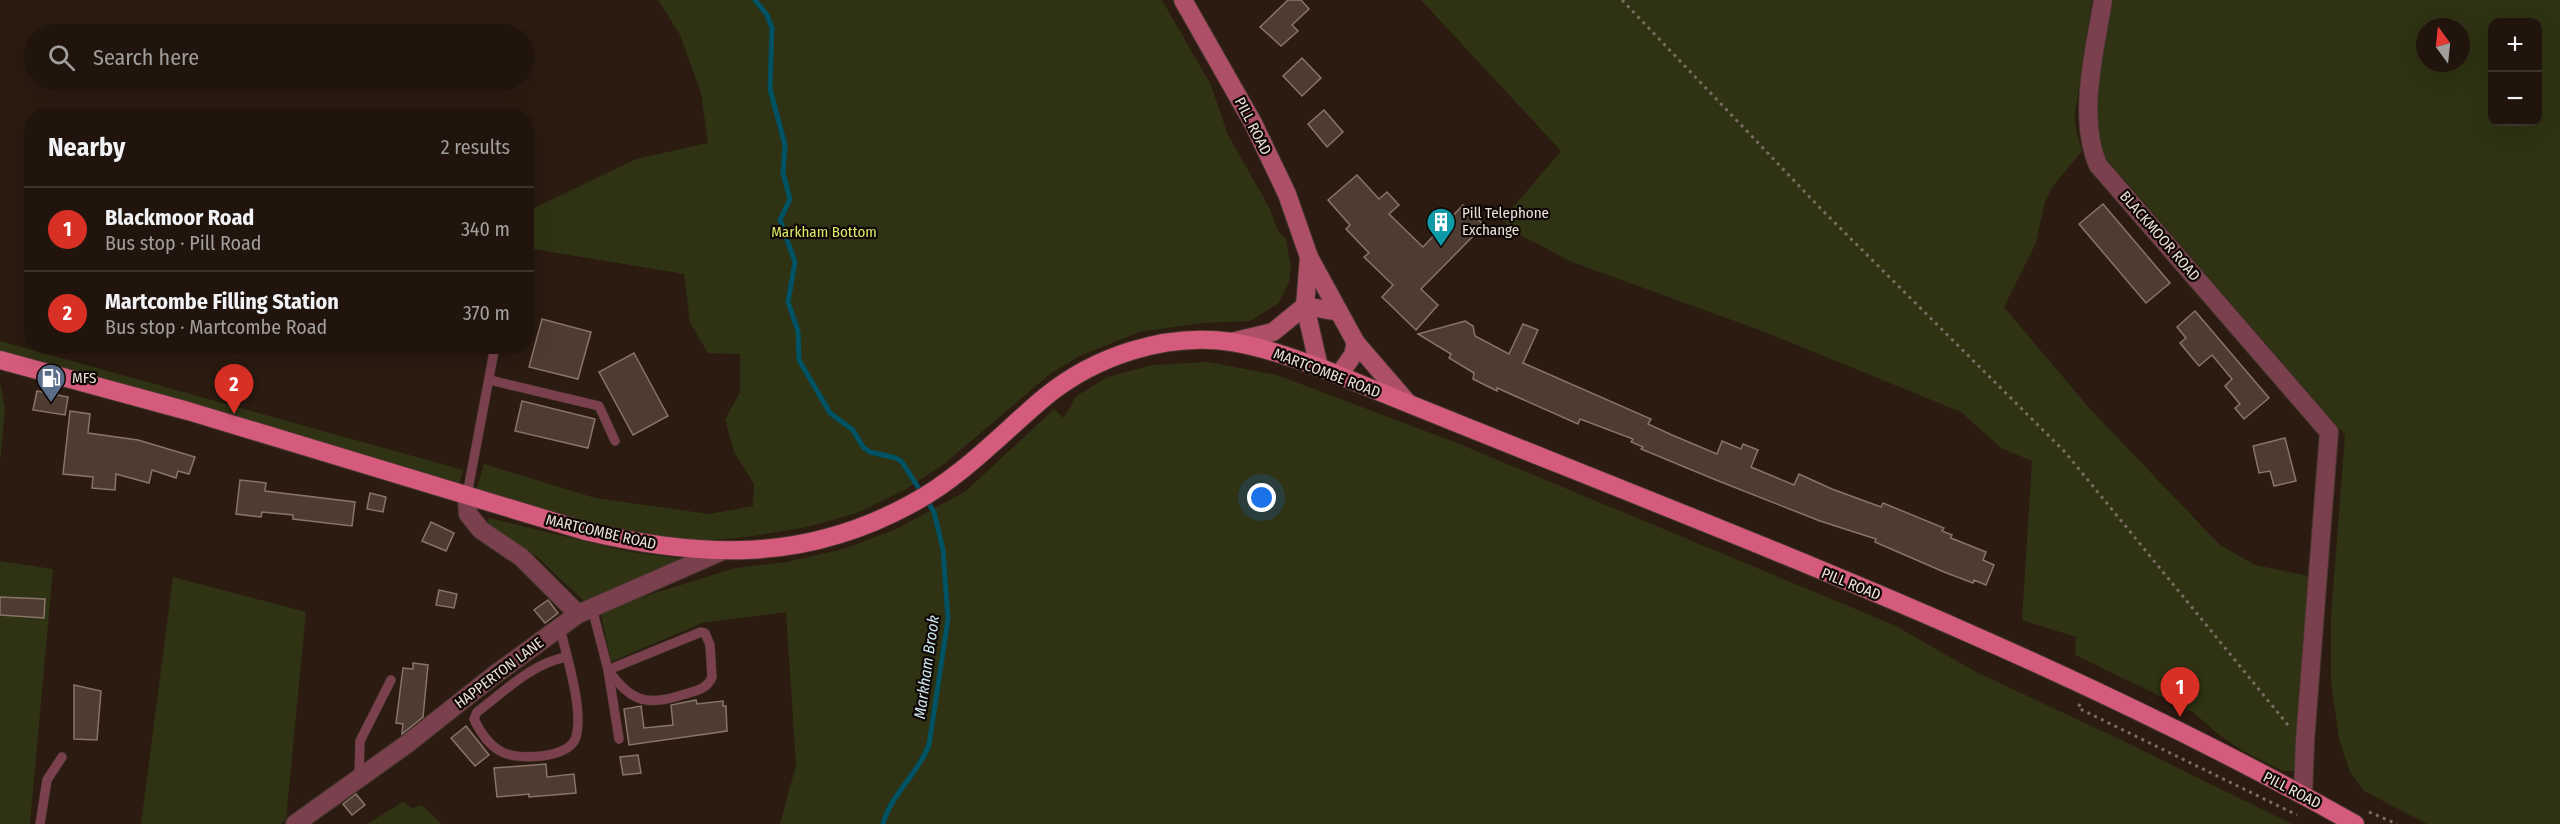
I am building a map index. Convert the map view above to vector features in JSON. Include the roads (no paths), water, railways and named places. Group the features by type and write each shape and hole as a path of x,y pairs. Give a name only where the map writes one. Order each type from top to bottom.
{"main road":[{"name":"MARTCOMBE ROAD","path":"0,360 188,411 585,531 646,545 720,552 784,547 862,527 912,504 953,476 1044,398 1077,374 1138,350 1193,340 1231,342 1284,354 1407,402"},
{"name":"PILL ROAD","path":"1407,402 1921,612 2087,689 2303,795 2355,824"}],"street":[{"name":"PILL ROAD","path":"1183,0 1247,113 1287,194 1309,258 1356,343 1407,402"},
{"name":"BLACKMOOR ROAD","path":"2103,0 2094,54 2088,129 2090,146 2098,165 2329,432 2305,741 2303,795"},
{"name":"PILL ROAD","path":"1309,258 1305,306 1319,367"},
{"path":"1231,342 1273,332 1305,306 1339,312"},
{"path":"1339,375 1353,355 1356,343"},
{"path":"467,495 468,514 481,530 521,557 585,611"},
{"name":"HAPPERTON LANE","path":"295,824 560,627 585,611 720,552"}],"lane":[{"path":"467,495 494,354"},
{"path":"490,380 598,406 615,441"},
{"path":"585,611 608,670 619,739"},
{"path":"560,627 566,657 578,724 575,740 569,747 555,754 515,757 500,751 488,741 477,726 474,719 477,712 543,663 566,657"},
{"path":"701,632 707,636 710,645 712,677 710,683 702,689 674,698 656,701 635,697 622,690 608,670 701,632"},
{"path":"359,777 360,741 391,680"},
{"path":"40,824 47,780 62,757"}],"waterway":[{"name":"Markham Brook","path":"755,0 767,15 772,28 770,89 785,145 783,173 790,199 780,220 795,262 788,302 798,331 799,360 830,413 853,430 863,447 870,452 896,458 902,462 934,512 943,550 948,619 929,745 892,803 883,824"}],"place":[{"name":"Pill Telephone Exchange","path":"1441,248"},
{"name":"MFS","path":"51,404"},
{"name":"Martcombe Filling Station","path":"234,414"},
{"name":"Blackmoor Road","path":"2180,717"}],"park label":[{"name":"Markham Bottom","path":"824,232"}]}
